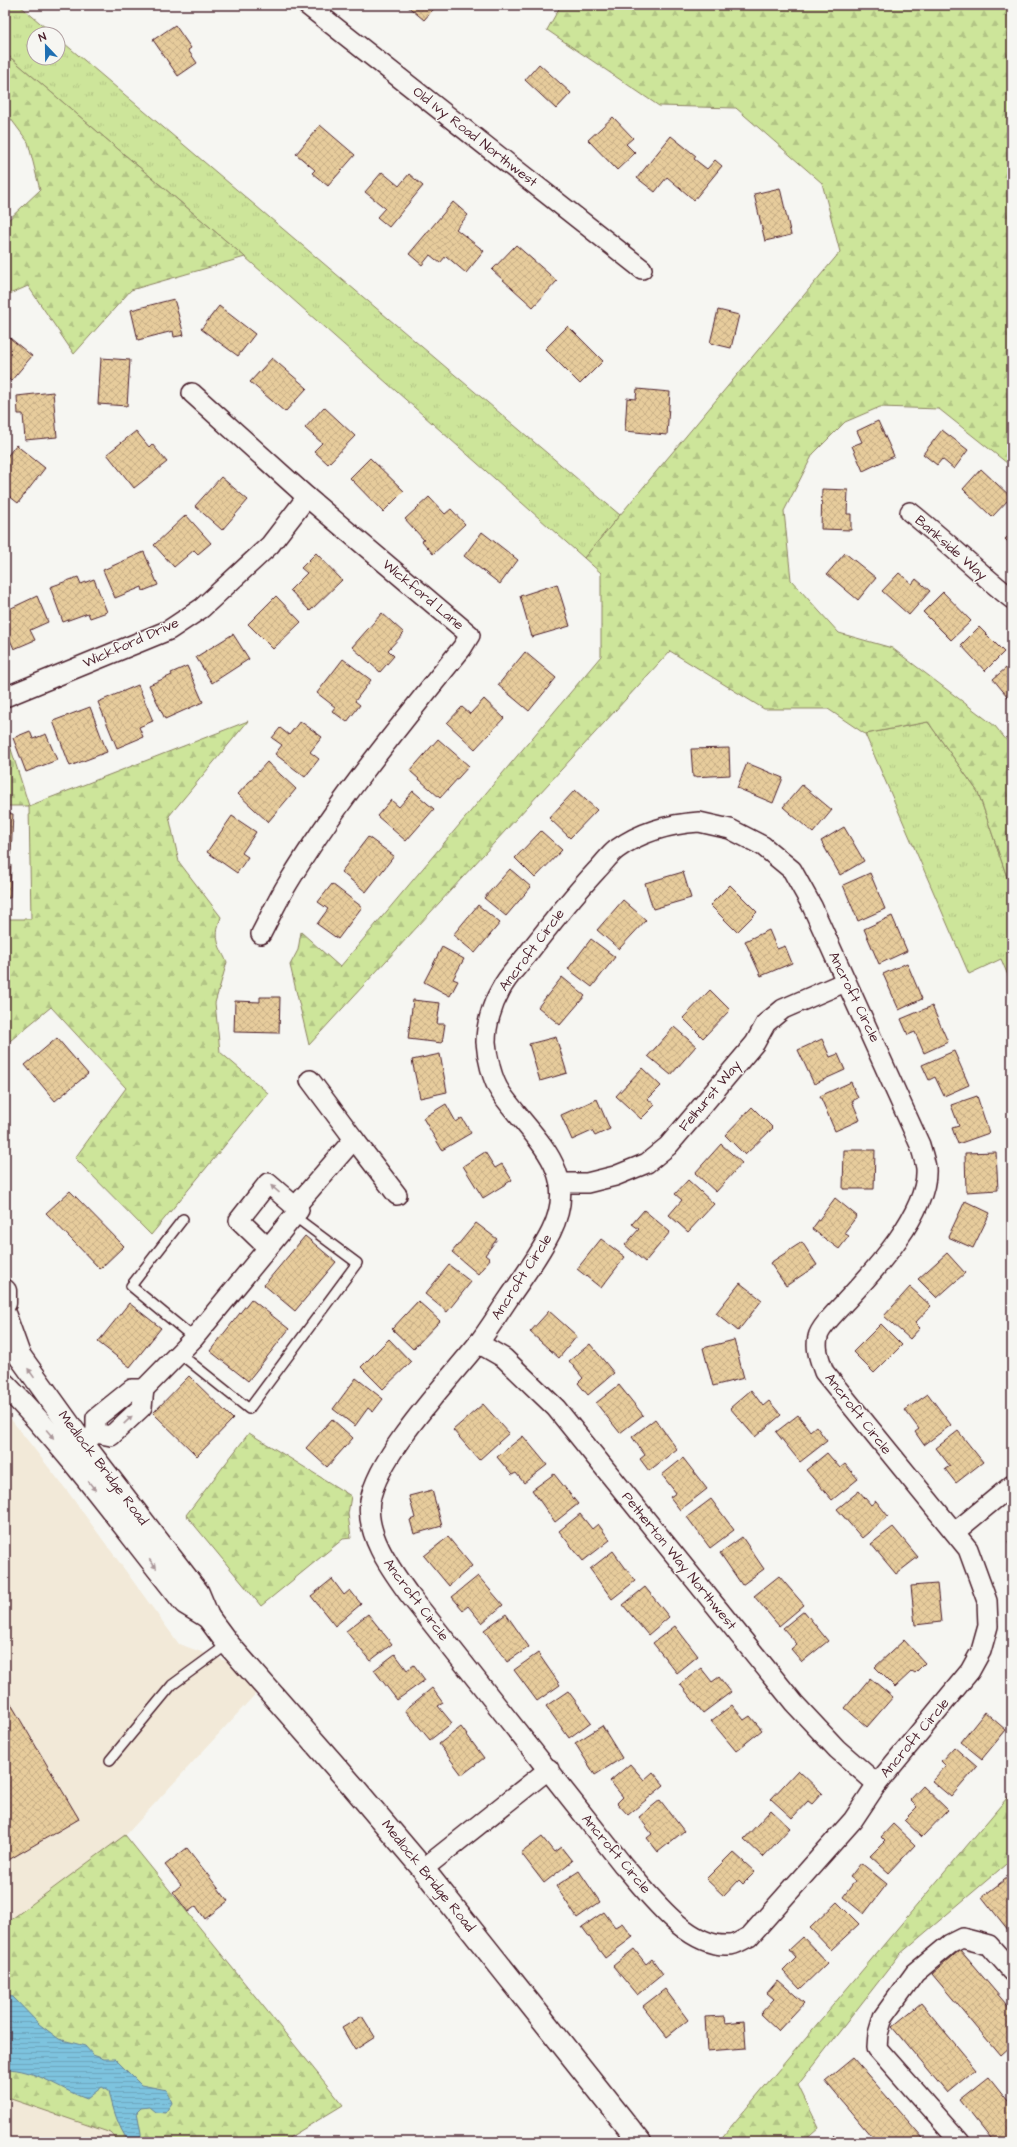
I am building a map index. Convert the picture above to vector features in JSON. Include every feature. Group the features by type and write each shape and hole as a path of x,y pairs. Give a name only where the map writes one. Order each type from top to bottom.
{"main road":[{"path":"5,1291 5,1304"},
{"name":"Medlock Bridge Road","path":"5,1316 18,1355 82,1444 198,1593 208,1617 228,1644 351,1784 423,1869 632,2140"},
{"name":"Medlock Bridge Road","path":"5,1385 32,1412 82,1444"}],"street":[{"name":"Old Ivy Road Northwest","path":"307,5 642,269"},
{"name":"Wickford Lane","path":"192,393 307,497 470,634 462,648 397,728 328,821 288,884 261,934"},
{"name":"Wickford Drive","path":"5,697 169,630 195,612 236,578 270,544 307,497"},
{"name":"Bankside Way","path":"910,512 942,537 990,582 1012,599"},
{"name":"Ancroft Circle","path":"699,822 730,829 763,846 792,870 812,906 845,982 866,1022 903,1103 920,1144 926,1169 922,1192 909,1222 875,1269 833,1315 818,1336 817,1354 824,1372 941,1518 968,1548 987,1601 988,1626 981,1651 970,1671 877,1784 853,1820 749,1937 731,1945 712,1944 690,1934 656,1902 603,1840 408,1593 383,1557 372,1530 370,1502 383,1466 422,1411 478,1343 537,1258 552,1230 560,1207 562,1183 537,1137 499,1091 491,1070 486,1042 490,1014 500,989 571,899 616,849 646,832 673,824 699,822"},
{"name":"Felhurst Way","path":"562,1183 587,1183 616,1176 646,1163 668,1146 755,1044 766,1023 784,1009 845,982"},
{"path":"310,1080 397,1195"},
{"path":"82,1444 111,1436 142,1407 144,1390 194,1338 268,1248 354,1139"},
{"path":"268,1248 239,1220 268,1183 295,1212"},
{"name":"Petherton Way Northwest","path":"478,1343 504,1358 556,1408 794,1703 837,1750 877,1784"},
{"path":"955,1532 1012,1485"},
{"path":"423,1869 549,1770"},
{"path":"960,2142 877,2048 878,2034 883,2017 915,1973 950,1944 962,1938 989,1945 1012,1971"}],"lane":[{"path":"179,1353 249,1409 357,1263 295,1212"},
{"path":"183,1219 131,1286 194,1338"},
{"path":"110,1760 172,1685 228,1644"}],"shaded area":[{"path":"5,1414 10,1418 68,1492 179,1644 271,1677 125,1836 5,1924"},
{"path":"5,2097 111,2133 119,2142 5,2142"}],"green space":[{"path":"5,5 19,5 44,26 26,26 26,66 66,66 66,45 620,515 584,558 245,257 5,53"},
{"path":"561,5 1012,5 1012,467 939,409 880,407 845,422 813,454 784,511 791,580 839,633 892,648 995,726 1012,747 1012,892 978,792 928,722 865,734 828,709 764,709 670,651 309,1045 290,965 298,950 301,932 340,967 601,656 601,573 584,558 840,252 822,183 736,108 659,106 547,30"},
{"path":"5,53 245,257 131,290 74,354 28,286 5,296 5,223 40,190 28,142 5,111"},
{"path":"248,721 169,816 179,862 221,917 217,935 219,945 227,962 215,1003 220,1052 268,1093 151,1235 75,1158 126,1088 51,1007 5,1045 5,919 31,919 29,806"},
{"path":"928,722 978,792 1012,892 1012,985 1001,959 969,974 865,734"},
{"path":"5,730 29,806 5,806"},
{"path":"249,1433 351,1496 348,1514 351,1538 343,1539 261,1606 186,1515"},
{"path":"1012,1792 1012,1859 900,1954 798,2085 819,2128 803,2142 718,2142"},
{"path":"125,1835 343,2105 282,2142 119,2142 111,2133 5,2097 5,1924"}],"water":[{"path":"5,1992 13,1997 39,2024 59,2039 85,2046 93,2055 104,2059 115,2059 141,2085 167,2090 172,2103 165,2113 155,2112 149,2107 141,2108 137,2112 141,2142 129,2142 116,2118 109,2091 102,2087 87,2099 27,2072 5,2069"}],"building":[{"path":"406,5 437,5 424,20"},
{"path":"175,25 191,48 188,50 197,63 178,76 153,40"},
{"path":"539,64 571,93 556,109 525,80"},
{"path":"613,117 633,138 626,144 635,153 617,170 588,140"},
{"path":"320,125 355,155 328,186 312,173 315,170 296,154"},
{"path":"671,136 696,156 694,159 707,169 715,160 722,166 694,200 667,177 655,192 637,178"},
{"path":"382,172 399,186 409,174 423,186 389,227 377,217 385,208 365,192"},
{"path":"780,188 791,235 765,241 754,194"},
{"path":"453,202 468,215 456,229 484,251 466,273 446,256 440,263 430,255 422,265 409,254"},
{"path":"516,245 557,281 533,307 492,270"},
{"path":"174,299 184,335 174,337 173,331 138,340 131,310"},
{"path":"219,306 255,334 238,356 201,329"},
{"path":"718,310 739,315 731,348 710,343"},
{"path":"568,326 603,361 580,384 545,349"},
{"path":"5,334 32,356 11,381 5,376"},
{"path":"101,358 130,360 127,406 98,404"},
{"path":"272,358 307,388 285,412 250,382"},
{"path":"637,389 670,392 667,435 625,431 627,398 636,399"},
{"path":"53,392 57,437 25,440 23,414 18,414 17,396"},
{"path":"324,407 355,436 328,464 314,451 322,443 305,428"},
{"path":"878,421 894,456 863,471 852,446 862,442 857,431"},
{"path":"942,430 968,450 954,469 942,459 937,465 923,454"},
{"path":"136,431 149,447 152,444 167,462 134,488 107,454"},
{"path":"16,445 45,468 18,503 5,493 5,459"},
{"path":"370,458 404,491 383,512 350,478"},
{"path":"981,469 1011,497 992,517 963,489"},
{"path":"221,477 248,500 222,530 195,506"},
{"path":"822,489 848,490 847,514 851,514 851,530 821,529"},
{"path":"429,497 445,514 451,509 465,524 433,554 422,541 424,540 405,519"},
{"path":"186,515 211,543 198,554 194,550 174,567 154,545"},
{"path":"482,532 518,560 500,584 464,556"},
{"path":"1012,533 1012,546 1005,539"},
{"path":"144,552 158,585 143,591 142,587 115,598 103,570"},
{"path":"316,553 342,580 310,611 290,590 307,573 301,568"},
{"path":"845,553 876,578 858,600 827,574"},
{"path":"899,573 912,584 916,579 930,591 909,615 882,591"},
{"path":"78,577 81,584 94,579 107,612 90,618 88,613 63,622 50,587"},
{"path":"557,584 570,626 532,637 520,596"},
{"path":"943,592 971,621 951,640 923,612"},
{"path":"37,596 48,622 30,630 35,640 14,649 5,628 5,611"},
{"path":"276,596 301,622 273,649 248,624"},
{"path":"382,613 404,633 388,650 394,656 380,672 352,647"},
{"path":"979,627 1004,652 985,671 961,645"},
{"path":"233,634 249,659 212,683 196,657"},
{"path":"525,652 556,678 529,711 498,685"},
{"path":"343,659 371,680 355,701 360,705 347,722 332,711 335,707 317,693"},
{"path":"1012,663 1012,702 993,679"},
{"path":"187,666 203,702 165,719 149,685 172,675 171,673"},
{"path":"138,685 153,721 139,727 143,737 117,748 98,702"},
{"path":"484,699 504,718 475,749 447,723 462,707 470,714"},
{"path":"90,707 107,752 70,766 53,721"},
{"path":"300,721 322,737 310,752 319,759 305,777 275,754 282,745 272,738 280,728 289,735"},
{"path":"30,731 33,739 46,734 57,760 26,772 13,738"},
{"path":"438,739 469,766 440,798 410,771"},
{"path":"729,748 730,775 693,777 691,749"},
{"path":"267,762 296,789 268,822 238,794"},
{"path":"747,763 783,778 773,803 737,788"},
{"path":"802,785 832,810 813,833 783,807"},
{"path":"575,790 597,810 570,838 549,818"},
{"path":"413,791 434,809 406,841 377,816 391,800 399,807"},
{"path":"5,813 13,814 11,855 5,855"},
{"path":"232,816 256,832 242,853 248,857 237,873 207,852"},
{"path":"844,827 864,861 840,875 821,841"},
{"path":"541,831 562,850 535,878 515,858"},
{"path":"368,837 394,856 366,892 341,872"},
{"path":"5,865 11,865 10,898 5,898"},
{"path":"510,869 531,887 506,916 484,898"},
{"path":"683,872 691,898 653,909 645,883"},
{"path":"870,873 885,909 858,921 843,885"},
{"path":"332,884 362,907 338,939 317,924 328,909 318,902"},
{"path":"730,885 757,912 737,932 710,905"},
{"path":"623,900 646,920 619,949 597,930"},
{"path":"478,905 500,923 475,953 453,935"},
{"path":"892,916 907,951 879,964 864,929"},
{"path":"769,930 777,949 785,946 792,963 761,976 745,941"},
{"path":"591,939 615,957 592,987 568,969"},
{"path":"442,947 464,959 453,979 458,981 450,996 424,982"},
{"path":"907,963 922,999 899,1010 883,974"},
{"path":"562,977 585,996 560,1025 538,1007"},
{"path":"710,990 730,1010 703,1038 683,1018"},
{"path":"260,997 280,997 279,1033 234,1032 235,1001 260,1002"},
{"path":"413,1000 440,1003 437,1024 445,1024 442,1043 408,1039"},
{"path":"932,1006 948,1042 924,1053 915,1032 908,1035 901,1019"},
{"path":"674,1027 696,1046 671,1075 648,1056"},
{"path":"556,1037 567,1073 540,1081 529,1044"},
{"path":"57,1038 88,1074 55,1101 25,1065"},
{"path":"822,1039 830,1057 838,1054 845,1070 814,1084 798,1050"},
{"path":"954,1051 969,1085 944,1096 935,1077 929,1080 922,1065"},
{"path":"440,1054 447,1092 420,1098 412,1060"},
{"path":"642,1068 661,1086 648,1099 655,1105 641,1119 616,1096"},
{"path":"851,1082 858,1098 852,1101 860,1120 835,1131 820,1096"},
{"path":"977,1096 989,1133 958,1144 952,1128 959,1126 951,1105"},
{"path":"597,1099 610,1129 595,1136 592,1131 572,1140 561,1115"},
{"path":"446,1104 456,1122 462,1118 471,1133 442,1150 423,1118"},
{"path":"752,1107 773,1128 745,1155 725,1135"},
{"path":"721,1144 742,1163 716,1192 695,1173"},
{"path":"844,1150 875,1150 874,1189 843,1189"},
{"path":"485,1152 495,1168 502,1164 512,1180 483,1198 463,1166"},
{"path":"996,1152 998,1190 966,1192 965,1153"},
{"path":"688,1180 714,1204 688,1232 669,1215 682,1200 675,1194"},
{"path":"70,1191 124,1246 100,1269 46,1213"},
{"path":"835,1198 857,1216 844,1233 849,1236 839,1249 812,1229"},
{"path":"965,1201 990,1213 973,1248 948,1237"},
{"path":"644,1210 670,1232 645,1262 625,1245 639,1229 632,1224"},
{"path":"476,1223 497,1239 485,1255 490,1259 478,1274 452,1252"},
{"path":"305,1236 336,1262 295,1311 264,1285"},
{"path":"601,1239 625,1257 601,1288 577,1269"},
{"path":"802,1242 817,1265 786,1286 770,1263"},
{"path":"947,1253 965,1273 937,1298 918,1279"},
{"path":"449,1265 471,1282 447,1312 425,1294"},
{"path":"740,1283 762,1300 738,1331 716,1313"},
{"path":"910,1287 931,1306 915,1323 920,1328 910,1339 884,1316"},
{"path":"251,1299 289,1329 248,1381 210,1351"},
{"path":"418,1301 440,1321 413,1349 392,1329"},
{"path":"129,1303 161,1328 130,1367 98,1342"},
{"path":"549,1311 577,1336 559,1358 530,1332"},
{"path":"881,1324 902,1345 874,1373 853,1352"},
{"path":"389,1339 411,1362 383,1389 361,1367"},
{"path":"734,1340 744,1378 713,1386 703,1348"},
{"path":"590,1344 614,1373 588,1395 578,1383 583,1378 569,1361"},
{"path":"189,1376 233,1419 197,1456 153,1413"},
{"path":"356,1378 383,1399 373,1412 368,1408 355,1426 333,1409"},
{"path":"619,1385 643,1415 620,1433 596,1403"},
{"path":"751,1390 763,1406 769,1401 781,1415 755,1437 730,1408"},
{"path":"928,1394 951,1425 924,1445 915,1432 919,1429 905,1410"},
{"path":"483,1404 509,1433 479,1460 453,1430"},
{"path":"798,1415 810,1431 816,1426 827,1441 800,1462 776,1432"},
{"path":"332,1419 353,1438 327,1467 306,1448"},
{"path":"655,1419 677,1449 649,1471 640,1459 645,1455 632,1437"},
{"path":"958,1431 983,1462 956,1483 945,1469 950,1466 936,1448"},
{"path":"523,1436 547,1465 524,1483 516,1473 512,1475 497,1457"},
{"path":"827,1453 840,1468 845,1464 858,1479 832,1500 806,1470"},
{"path":"683,1458 707,1489 680,1510 670,1497 676,1493 662,1475"},
{"path":"554,1474 578,1504 555,1522 532,1490"},
{"path":"432,1490 442,1526 414,1534 410,1520 415,1518 409,1496"},
{"path":"859,1491 871,1505 876,1501 888,1516 862,1538 837,1509"},
{"path":"711,1499 734,1530 710,1548 687,1517"},
{"path":"580,1514 592,1529 598,1524 610,1540 583,1561 559,1531"},
{"path":"893,1527 918,1557 896,1574 871,1544"},
{"path":"448,1537 472,1566 449,1586 424,1556"},
{"path":"742,1537 764,1569 742,1585 720,1553"},
{"path":"1012,1540 1012,1550 1008,1541"},
{"path":"613,1551 635,1581 612,1599 590,1569"},
{"path":"478,1576 503,1605 482,1623 468,1606 463,1610 452,1597"},
{"path":"779,1576 804,1605 779,1626 754,1596"},
{"path":"332,1579 344,1595 350,1590 361,1604 335,1626 311,1596"},
{"path":"937,1584 941,1622 915,1625 911,1586"},
{"path":"645,1587 669,1617 648,1635 623,1605"},
{"path":"804,1611 828,1641 802,1662 791,1649 797,1644 783,1628"},
{"path":"368,1614 392,1644 370,1661 346,1631"},
{"path":"506,1614 529,1647 507,1662 484,1630"},
{"path":"675,1626 698,1656 677,1673 653,1643"},
{"path":"904,1640 925,1663 915,1673 912,1671 895,1687 875,1667"},
{"path":"538,1653 560,1685 537,1701 514,1670"},
{"path":"395,1654 407,1670 414,1665 425,1680 397,1700 374,1670"},
{"path":"701,1668 712,1682 719,1677 731,1692 703,1713 680,1684"},
{"path":"870,1678 893,1697 867,1727 845,1708"},
{"path":"432,1688 443,1703 438,1706 452,1723 430,1740 405,1710"},
{"path":"568,1691 591,1722 569,1738 546,1706"},
{"path":"5,1694 79,1819 5,1862"},
{"path":"732,1705 744,1720 750,1716 762,1730 736,1751 711,1721"},
{"path":"985,1712 1006,1730 982,1759 961,1742"},
{"path":"602,1726 622,1758 595,1775 575,1743"},
{"path":"461,1727 484,1758 462,1775 439,1744"},
{"path":"954,1747 977,1767 951,1797 932,1781 946,1766 941,1761"},
{"path":"630,1764 644,1780 653,1772 664,1785 628,1815 617,1803 623,1797 610,1781"},
{"path":"798,1770 822,1793 812,1804 808,1801 792,1818 771,1799"},
{"path":"923,1786 948,1810 922,1837 904,1820 917,1807 910,1800"},
{"path":"660,1800 684,1831 658,1852 647,1838 652,1834 639,1817"},
{"path":"771,1810 790,1828 763,1857 744,1839"},
{"path":"893,1824 915,1845 889,1873 870,1856 885,1841 881,1837"},
{"path":"542,1837 554,1852 561,1847 572,1861 544,1883 521,1853"},
{"path":"187,1848 228,1901 205,1919 196,1906 188,1912 173,1892 181,1885 165,1865"},
{"path":"733,1852 755,1872 743,1884 739,1880 724,1896 706,1879"},
{"path":"861,1863 887,1884 864,1914 843,1897 855,1881 850,1877"},
{"path":"579,1871 600,1902 577,1918 556,1886"},
{"path":"1012,1874 1012,1935 982,1897"},
{"path":"837,1902 859,1924 831,1950 810,1928"},
{"path":"604,1912 615,1927 622,1923 633,1937 605,1958 582,1927"},
{"path":"803,1937 827,1963 800,1989 783,1971 796,1958 789,1950"},
{"path":"634,1949 646,1964 652,1959 663,1974 637,1995 613,1966"},
{"path":"960,1950 1012,2011 1012,2044 1000,2055 932,1974"},
{"path":"778,1980 804,2003 778,2031 760,2014 774,1999 767,1993"},
{"path":"665,1989 688,2020 667,2037 643,2006"},
{"path":"921,2003 976,2069 947,2093 892,2027"},
{"path":"362,2016 375,2037 355,2050 342,2028"},
{"path":"724,2016 725,2023 744,2021 746,2048 707,2051 705,2017"},
{"path":"853,2058 923,2138 918,2142 876,2142 825,2081"},
{"path":"989,2077 1012,2106 1012,2142 993,2142 960,2100"},
{"path":"834,2135 841,2142 826,2142"}]}
